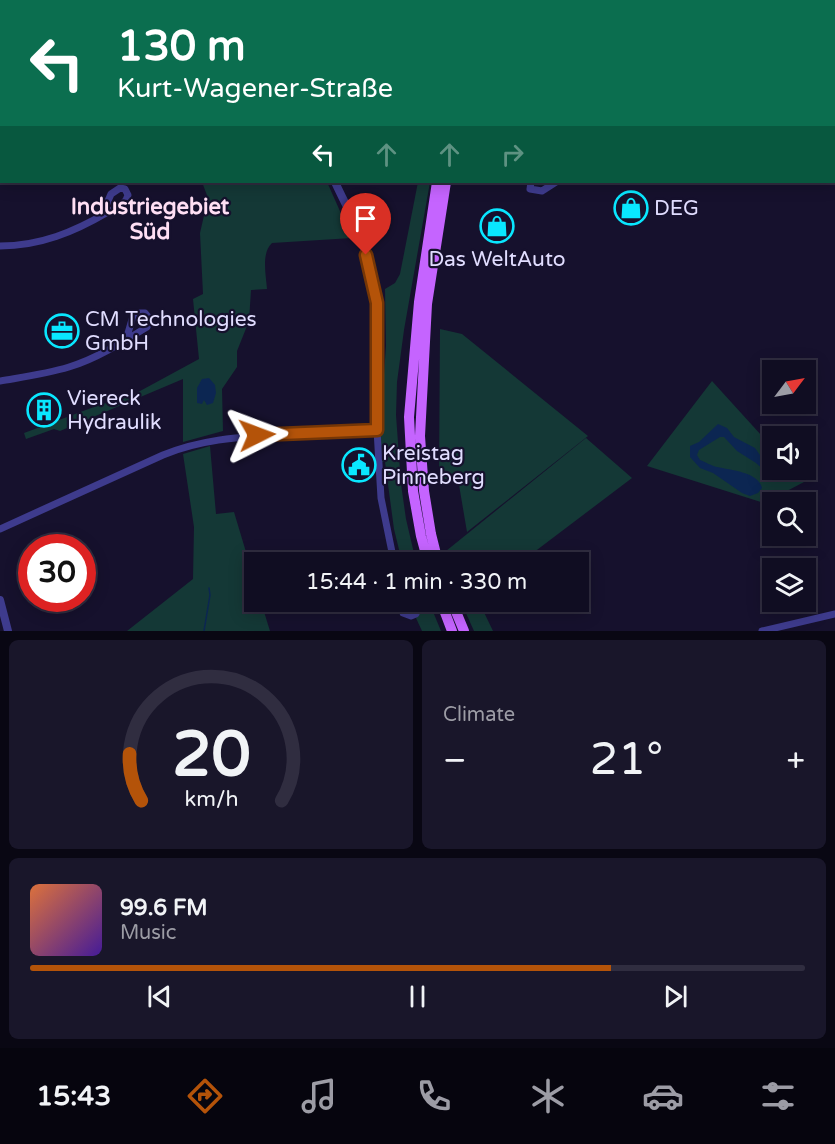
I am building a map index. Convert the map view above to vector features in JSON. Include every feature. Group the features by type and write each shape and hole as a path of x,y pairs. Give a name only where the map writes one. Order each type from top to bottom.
{"main road":[{"path":"425,552 413,491 409,417 419,302 437,183"},
{"path":"436,552 424,490 420,436 428,304 446,183"},
{"path":"445,612 452,631"},
{"path":"456,612 464,631"}],"street":[{"path":"334,183 361,239 375,292 378,329 377,430 380,485 391,552"},
{"path":"531,183 530,189 542,191 554,183"},
{"path":"0,246 40,242 78,229 102,215"},
{"path":"0,381 70,367 97,356 126,340"},
{"path":"0,529 163,455 188,446 240,437 377,430"},
{"path":"0,600 8,631"},
{"path":"403,612 411,616 417,612"},
{"path":"762,631 835,614"}],"green space":[{"path":"202,183 327,183 352,238 272,243 269,247 265,264 267,289 251,290 249,321 237,351 237,367 222,389 223,431 183,442 183,379 60,431 54,429 26,439 24,433 102,404 129,397 199,359 193,299 203,294 200,233 208,198"},
{"path":"418,183 430,183 397,382 396,415 401,484 414,552 400,552 394,529 385,462 381,462 380,429 386,346 385,289 395,283 400,274"},
{"path":"440,329 462,334 588,436 467,532 458,479 439,479"},
{"path":"712,381 762,436 762,480 802,480 804,482 785,492 762,492 762,502 647,466"},
{"path":"586,438 632,478 534,552 446,551"},
{"path":"210,446 216,514 234,512 246,552 244,552 244,612 264,612 270,631 127,631 193,579 194,527 183,454"},
{"path":"420,612 433,612 441,631 422,631 416,618"},
{"path":"465,612 484,612 493,631 474,631"}],"water":[{"path":"209,378 215,385 216,393 213,403 207,405 204,400 202,404 197,403 197,388 202,379"},
{"path":"718,424 727,428 734,437 755,448 762,458 762,468 737,451 724,437 720,437 699,450 697,455 700,460 715,466 756,478 762,488 758,493 750,496 713,473 700,468 690,457 690,446 699,442"}],"waterway":[{"path":"204,631 210,595 209,588"}],"place":[{"name":"DEG","path":"631,208"},
{"name":"Das WeltAuto","path":"497,226"},
{"name":"CM Technologies GmbH","path":"62,331"},
{"name":"Viereck Hydraulik","path":"44,410"},
{"name":"Kreistag Pinneberg","path":"359,465"}],"district":[{"name":"Industriegebiet Süd","path":"150,220"}],"route":[{"path":"257,435 377,430 377,303 366,255"}]}
